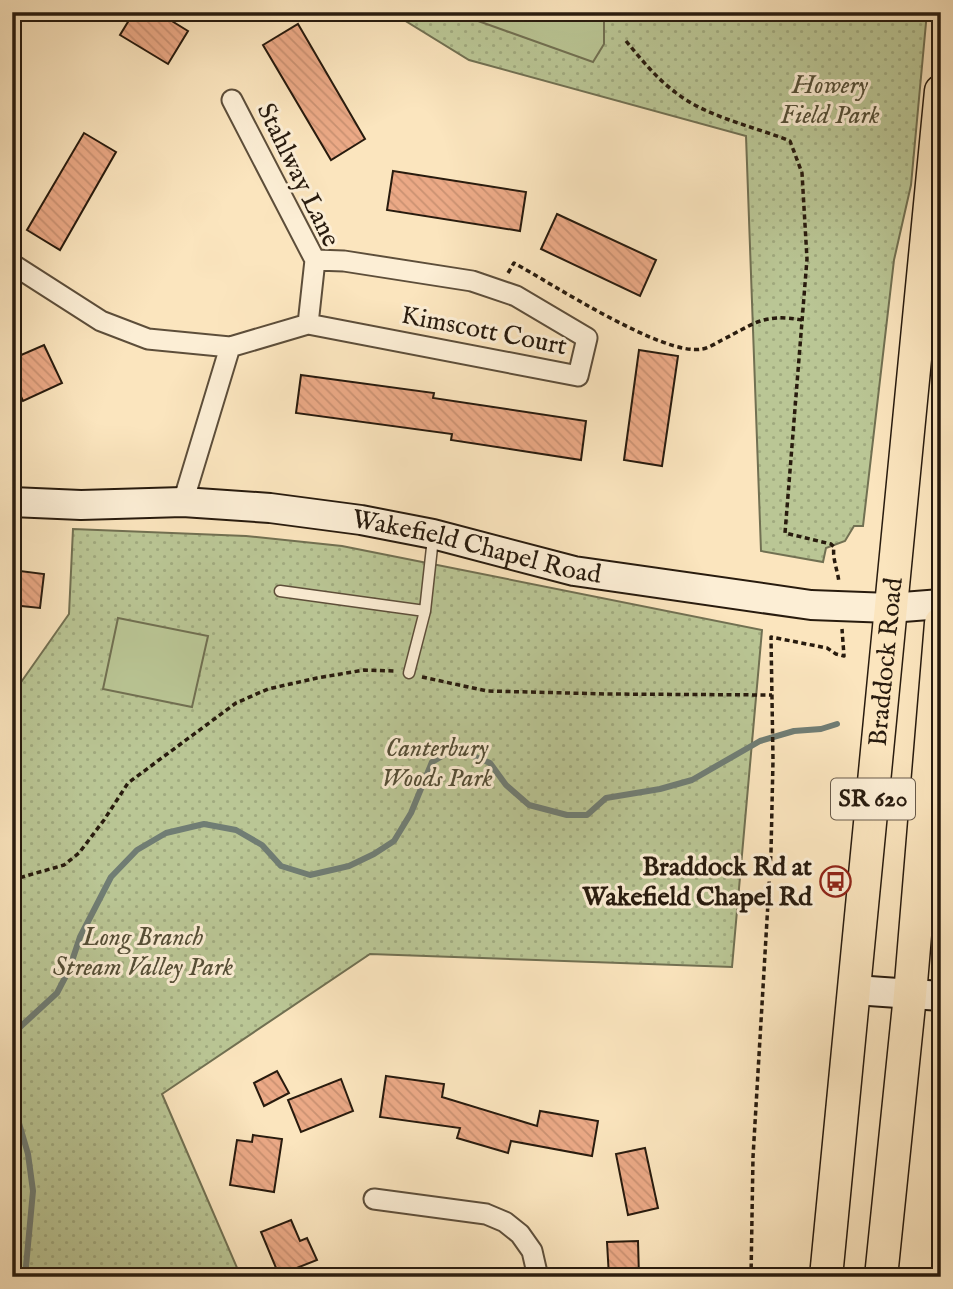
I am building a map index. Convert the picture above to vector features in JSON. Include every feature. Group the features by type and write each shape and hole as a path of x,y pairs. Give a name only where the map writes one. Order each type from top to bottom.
{"main road":[{"name":"Braddock Road","path":"826,1277 941,91"},
{"name":"Wakefield Chapel Road","path":"12,502 81,505 183,502 270,508 361,520 433,534 573,571 811,604 890,608 941,604"},
{"name":"Braddock Road","path":"881,1277 926,995 941,624"},
{"path":"855,990 926,995"}],"street":[{"name":"Stahlway Lane","path":"232,100 315,260 307,324"},
{"name":"Kimscott Court","path":"307,324 578,376 587,338 516,296 499,290 459,279 344,261 315,260"},
{"path":"12,264 101,321 148,339 230,347 307,324"},
{"path":"183,502 230,347"},
{"path":"373,1199 486,1214 505,1222 520,1234 532,1251 538,1277"}],"lane":[{"path":"409,673 425,611 433,534"},
{"path":"280,592 425,611"}],"path":[{"path":"626,41 675,93 712,113 790,141 802,173 807,259 785,533 831,544 837,564"},
{"path":"499,290 514,262 628,326 686,349 703,349 754,322 783,317 802,321"},
{"path":"751,1277 753,1157 767,942 773,760 771,637"},
{"path":"12,880 64,865 79,853 128,783 236,703 268,689 341,673 385,670 487,691 772,695"}],"green space":[{"name":"Howery Field Park","path":"391,12 927,12 911,185 894,260 863,526 854,526 845,541 826,548 823,562 761,551 746,136 469,60"},
{"path":"453,12 604,12 604,44 593,62"},
{"name":"Canterbury Woods Park","path":"73,529 246,536 342,546 762,630 732,967 370,954 162,1094 241,1277 12,1277 12,695 69,614"},
{"path":"118,618 208,636 192,707 103,689"}],"building":[{"path":"134,12 157,12 188,31 168,64 120,35"},
{"path":"298,24 365,139 331,160 263,45"},
{"path":"84,133 116,152 60,250 27,230"},
{"path":"393,171 526,192 520,231 387,210"},
{"path":"557,214 656,260 640,296 541,249"},
{"path":"44,345 62,383 23,401 12,377 12,359"},
{"path":"639,350 678,356 662,466 624,460"},
{"path":"301,375 434,393 433,398 586,421 581,460 451,440 452,434 296,413"},
{"path":"12,570 44,574 40,608 12,605"},
{"path":"277,1071 289,1093 264,1106 254,1083"},
{"path":"386,1076 444,1084 442,1097 537,1126 540,1111 598,1121 592,1156 511,1141 508,1153 457,1138 460,1128 380,1117"},
{"path":"341,1079 353,1111 301,1132 288,1100"},
{"path":"253,1135 282,1139 274,1192 230,1185 237,1140 252,1142"},
{"path":"645,1148 658,1208 628,1215 616,1154"},
{"path":"291,1220 300,1241 307,1238 317,1260 279,1275 261,1232"},
{"path":"638,1241 639,1277 609,1277 607,1242"}],"waterway":[{"path":"12,1043 19,1028 57,993 69,970 80,937 111,877 137,850 166,833 204,824 236,830 262,845 281,866 310,875 349,866 394,841 411,813 432,762 449,752 471,755 490,763 506,785 529,805 567,815 587,815 606,798 660,789 692,780 760,741 794,731 821,729 837,724"},
{"path":"12,1099 28,1154 33,1191 25,1277"}],"place":[{"name":"Braddock Rd at Wakefield Chapel Rd","path":"835,882"}],"park label":[{"name":"Long Branch Stream Valley Park","path":"143,952"}]}
